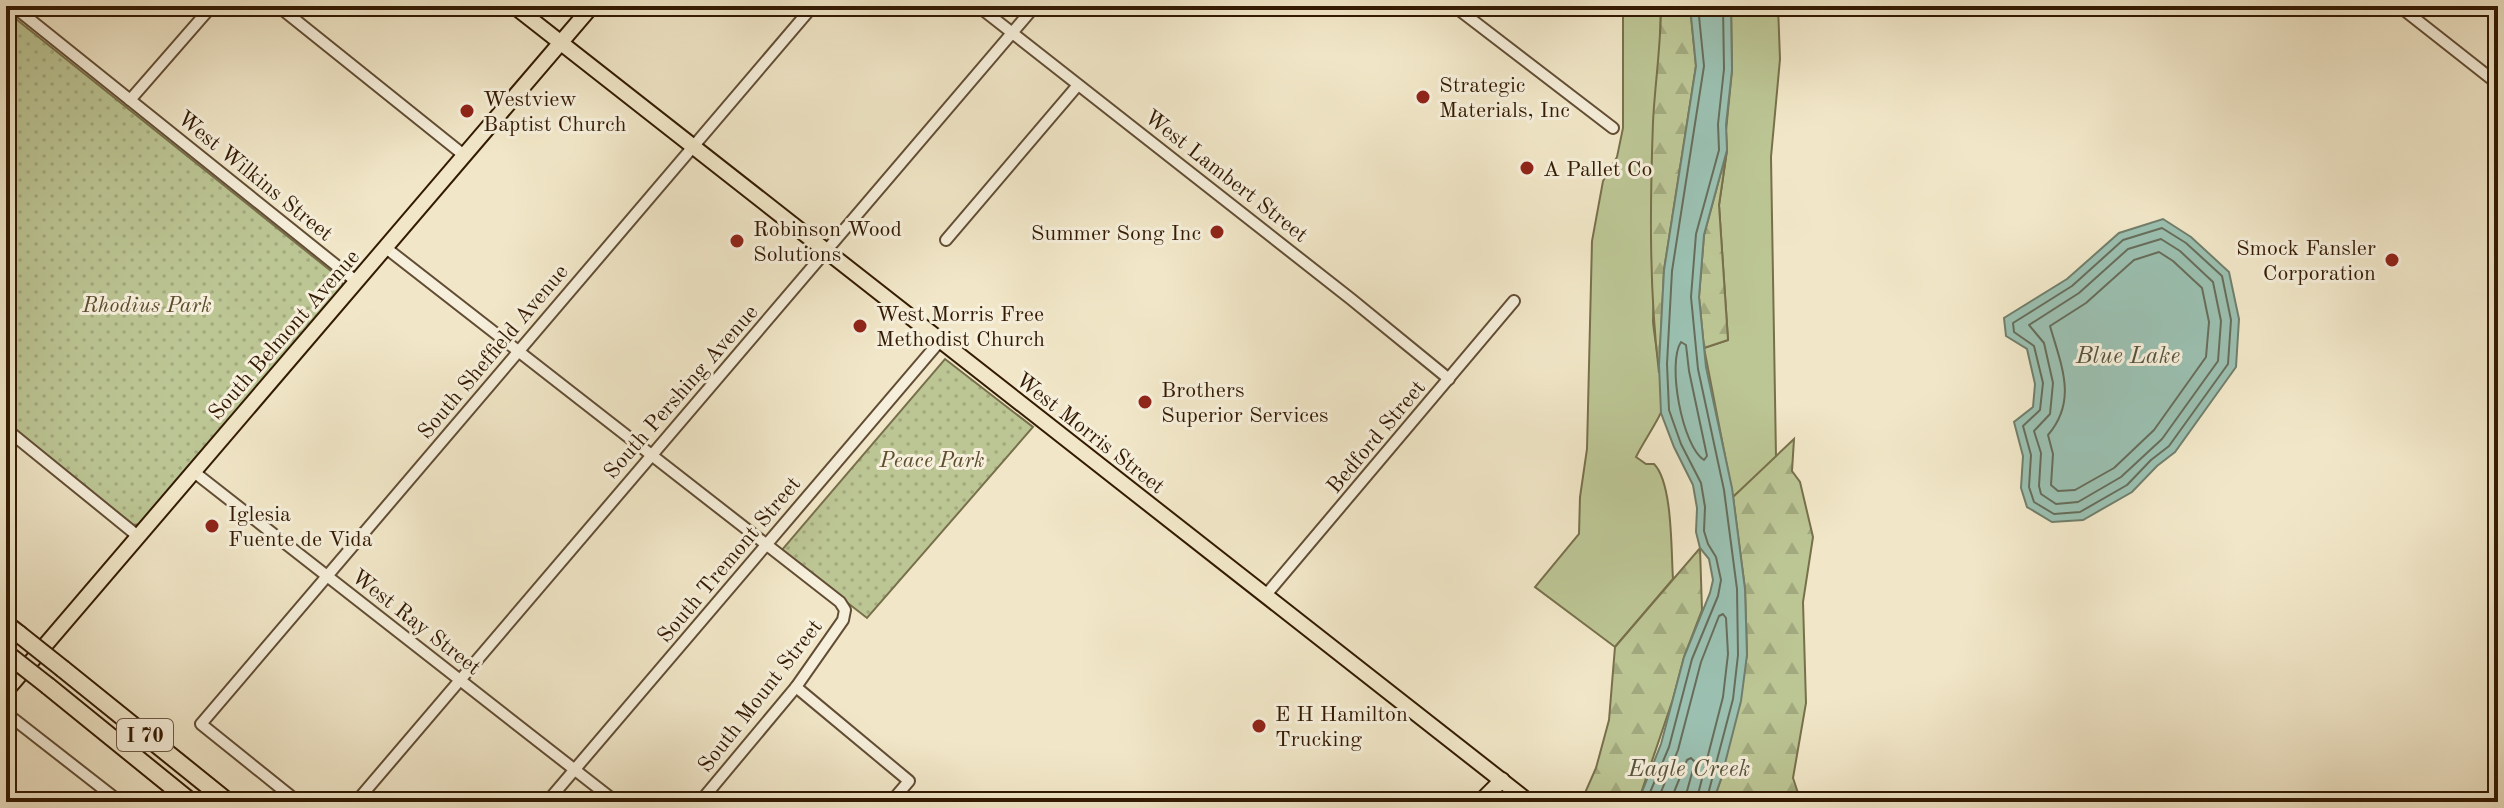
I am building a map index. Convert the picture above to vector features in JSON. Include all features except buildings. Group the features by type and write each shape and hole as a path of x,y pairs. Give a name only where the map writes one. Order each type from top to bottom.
{"highway":[{"name":"I 70","path":"13,629 228,802"},
{"name":"I 70","path":"6,653 191,802"}],"main road":[{"name":"West Morris Street","path":"514,6 1529,802"},
{"name":"South Belmont Avenue","path":"6,691 592,6"},
{"path":"1480,802 1502,780"}],"street":[{"name":"West Wilkins Street","path":"13,6 357,282"},
{"path":"130,100 212,6"},
{"path":"278,6 465,156"},
{"name":"South Sheffield Avenue","path":"298,802 201,724 813,6"},
{"name":"West Lambert Street","path":"978,6 1449,379"},
{"name":"South Pershing Avenue","path":"356,802 1035,6"},
{"path":"1454,6 1613,128"},
{"path":"2399,6 2498,84"},
{"path":"946,240 1078,85"},
{"path":"386,248 767,545"},
{"name":"Bedford Street","path":"1265,596 1514,301"},
{"name":"South Tremont Street","path":"547,802 940,341"},
{"path":"6,429 139,537"},
{"name":"West Ray Street","path":"194,472 616,802"},
{"name":"South Mount Street","path":"700,802 796,687 843,620 845,610 840,602 767,545"},
{"path":"796,687 909,781 891,802"},
{"path":"6,713 120,802"}],"green space":[{"path":"1623,6 1661,6 1653,322 1662,403 1660,415 1636,457 1646,464 1654,464 1665,486 1673,579 1615,647 1535,587 1579,534 1580,497 1587,449 1592,241 1603,181 1617,157 1623,128"},
{"path":"1661,6 1690,6 1696,66 1664,270 1659,373 1653,310 1651,216 1653,122"},
{"path":"1731,6 1778,6 1780,59 1771,157 1776,457 1733,497 1704,348 1728,340 1719,205 1727,150 1732,70"},
{"name":"Rhodius Park","path":"6,11 341,279 344,290 143,524 133,525 6,422"},
{"path":"1727,150 1719,205 1728,340 1704,348 1699,297 1704,235"},
{"name":"Peace Park","path":"945,359 1033,427 867,618 781,551"},
{"path":"1794,439 1792,471 1800,482 1813,537 1803,602 1806,703 1793,778 1801,802 1713,802 1721,779 1747,655 1745,589 1733,497"},
{"path":"1700,548 1702,610 1638,802 1581,802 1596,768 1609,720 1615,647"}],"water":[{"name":"Eagle Creek","path":"1690,6 1731,6 1732,70 1726,125 1727,150 1704,235 1699,297 1706,367 1732,488 1745,589 1747,655 1741,701 1713,802 1638,802 1661,744 1684,657 1713,580 1709,559 1700,548 1696,532 1697,508 1693,485 1661,413 1659,365 1664,270 1696,66"},
{"name":"Blue Lake","path":"2163,219 2191,237 2229,272 2239,319 2236,367 2175,452 2132,492 2083,520 2052,522 2027,507 2021,488 2023,456 2014,422 2033,407 2035,384 2027,349 2006,336 2004,318 2067,279 2119,233"}],"place":[{"name":"Strategic Materials, Inc","path":"1423,97"},
{"name":"Westview Baptist Church","path":"467,111"},
{"name":"A Pallet Co","path":"1527,168"},
{"name":"Summer Song Inc","path":"1217,232"},
{"name":"Robinson Wood Solutions","path":"737,241"},
{"name":"Smock Fansler Corporation","path":"2392,260"},
{"name":"West Morris Free Methodist Church","path":"860,326"},
{"name":"Brothers Superior Services","path":"1145,402"},
{"name":"Iglesia Fuente de Vida","path":"212,526"},
{"name":"E H Hamilton Trucking","path":"1259,726"}]}
